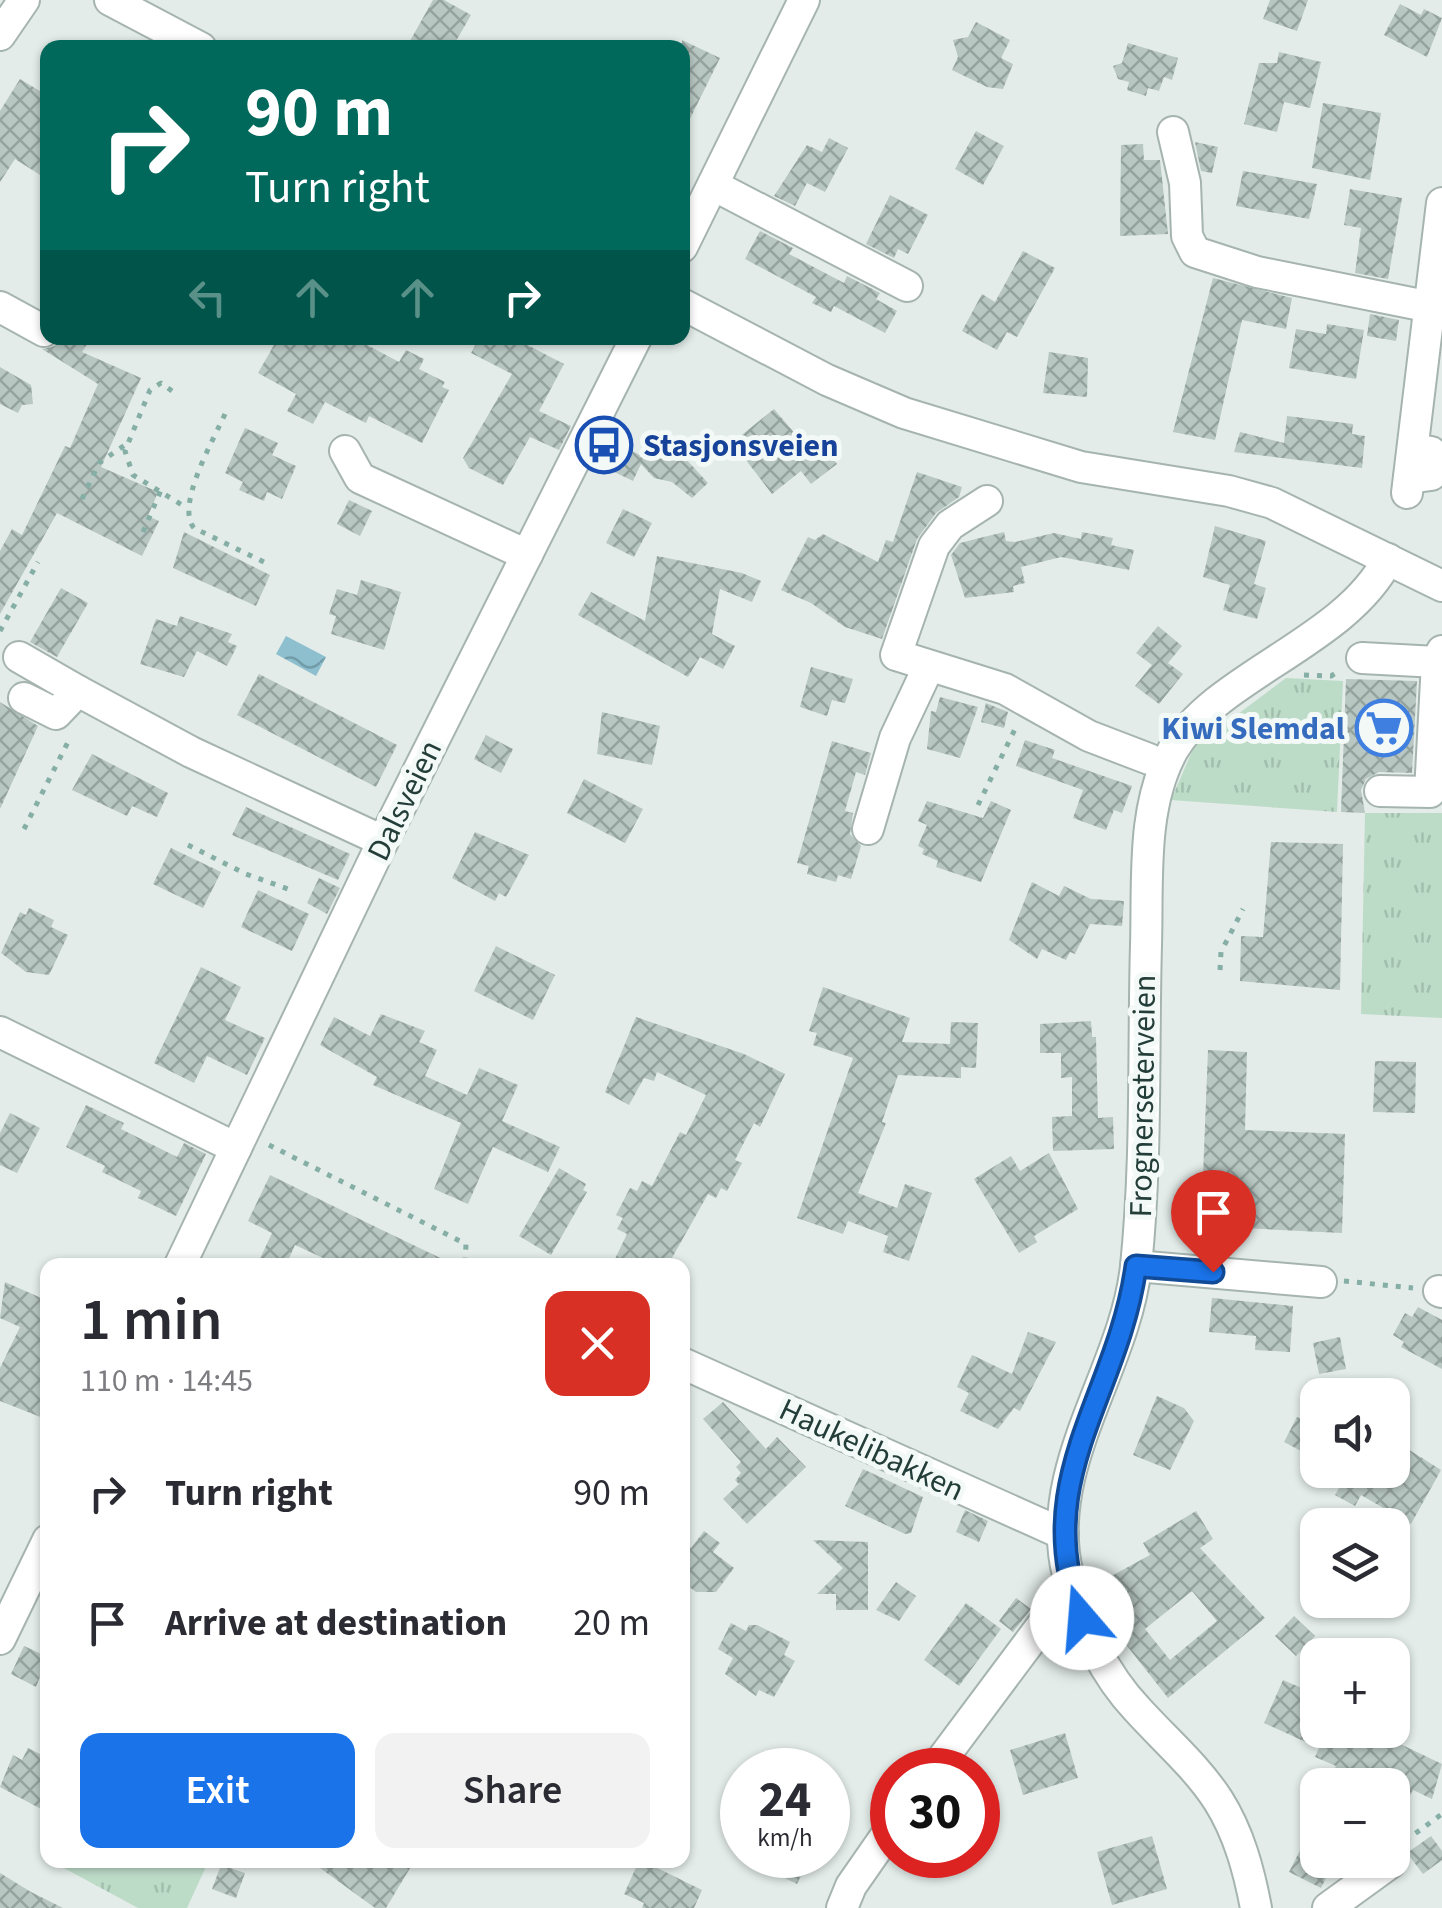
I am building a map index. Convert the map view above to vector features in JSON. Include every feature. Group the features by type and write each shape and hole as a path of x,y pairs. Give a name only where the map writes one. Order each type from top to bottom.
{"street":[{"path":"0,35 24,0"},
{"path":"110,0 186,40"},
{"path":"690,231 804,0"},
{"path":"1173,132 1185,183 1187,236 1195,252 1256,272 1431,306"},
{"path":"713,185 906,286"},
{"path":"1410,473 1442,203"},
{"path":"0,306 40,329"},
{"path":"690,308 827,380 904,413 1081,468 1272,503 1442,586"},
{"name":"Dalsveien","path":"184,1258 247,1144 382,841 632,345"},
{"path":"345,450 360,478 527,555"},
{"path":"987,500 942,534 921,580 896,656 1029,700 1088,736 1149,759"},
{"name":"Frognerseterveien","path":"1256,1908 1239,1842 1219,1801 1101,1662 1075,1598 1062,1534 1072,1467 1120,1340 1136,1266 1148,866 1156,800 1166,764 1175,747 1204,716 1356,602 1388,558"},
{"path":"1362,658 1440,656 1430,792 1380,790"},
{"path":"19,657 191,752 382,841"},
{"path":"868,829 895,738 928,666"},
{"path":"24,698 56,714 84,694"},
{"path":"0,1032 247,1144"},
{"path":"1136,1266 1322,1282"},
{"name":"Haukelibakken","path":"690,1367 1062,1534"},
{"path":"0,1639 40,1556"},
{"path":"950,1748 1049,1616 1075,1598"},
{"path":"842,1908 870,1858"},
{"path":"1328,1908 1365,1878"}],"path":[{"path":"82,499 99,463 125,445 150,390 161,383 172,391"},
{"path":"187,508 225,414"},
{"path":"125,445 133,475 187,508 194,528 270,564"},
{"path":"143,532 161,490"},
{"path":"0,631 38,562"},
{"path":"1290,675 1332,676 1362,658"},
{"path":"24,829 84,694"},
{"path":"978,805 1029,700"},
{"path":"188,845 246,874 288,889"},
{"path":"1220,970 1221,952 1243,909"},
{"path":"247,1144 466,1244 465,1258"},
{"path":"1322,1282 1440,1291"},
{"path":"1410,1841 1442,1814"}],"green space":[{"path":"1286,678 1343,681 1337,812 1171,800 1194,747"},
{"path":"1365,813 1442,813 1442,1018 1361,1014"},
{"path":"64,1868 205,1868 187,1908 138,1908"}],"water":[{"path":"286,636 326,657 316,676 276,654"}],"building":[{"path":"433,0 444,0 471,15 457,40 410,40"},
{"path":"1270,0 1308,0 1297,31 1263,19"},
{"path":"1400,4 1421,15 1424,9 1442,18 1427,57 1384,35"},
{"path":"976,22 1010,40 1001,58 1013,64 1003,89 987,87 952,70 958,57 953,40 968,37"},
{"path":"1128,43 1178,58 1172,80 1164,77 1159,91 1148,88 1146,96 1127,90 1129,82 1118,79 1113,66 1122,63"},
{"path":"690,44 720,58 690,119"},
{"path":"1279,52 1321,62 1310,108 1284,102 1277,132 1244,124 1259,63 1277,63"},
{"path":"20,79 40,91 40,175 15,159 0,182 0,111"},
{"path":"1323,103 1381,113 1370,180 1312,168"},
{"path":"976,131 1004,146 983,185 955,169"},
{"path":"829,138 848,148 825,192 807,183 795,206 774,196 807,145 822,152"},
{"path":"1195,142 1218,147 1212,173 1201,171"},
{"path":"1143,144 1144,160 1160,160 1168,234 1120,236 1121,145"},
{"path":"1243,171 1317,184 1309,219 1236,206"},
{"path":"1350,189 1402,198 1388,279 1355,273 1361,228 1344,225"},
{"path":"890,195 928,215 908,254 898,249 894,258 866,244"},
{"path":"760,231 793,248 789,254 844,283 847,276 880,293 876,299 897,311 885,333 834,306 831,312 812,303 816,297 745,259"},
{"path":"1023,251 1055,268 1017,337 1007,332 997,350 962,331 982,294 995,302"},
{"path":"1213,278 1292,298 1286,329 1242,320 1215,440 1173,432"},
{"path":"1370,314 1399,320 1396,341 1367,336"},
{"path":"1327,324 1364,330 1356,379 1289,368 1296,329 1326,334"},
{"path":"86,345 82,352 141,378 101,467 158,492 148,516 159,521 142,556 57,513 0,614 0,551 12,529 22,535 65,446 70,448 98,384 42,349"},
{"path":"274,345 367,345 399,362 406,350 424,359 419,369 445,382 442,387 449,390 422,443 369,416 366,423 325,402 313,424 287,411 296,394 258,373"},
{"path":"475,345 527,345 564,364 539,411 571,426 559,450 530,437 503,485 469,468 463,458 512,374 471,353"},
{"path":"1049,352 1088,358 1087,397 1043,393"},
{"path":"0,367 31,385 33,404 22,405 18,413 0,404"},
{"path":"774,409 809,450 819,441 837,464 811,484 801,471 772,494 742,455 734,455 737,439"},
{"path":"1287,416 1353,424 1352,434 1365,436 1362,468 1234,452 1240,432 1284,443"},
{"path":"245,428 278,443 272,455 296,466 282,499 267,492 264,501 239,490 243,482 225,473"},
{"path":"662,433 708,483 692,498 672,482 654,478 641,464 633,481 606,468 618,444 642,456"},
{"path":"917,472 962,487 959,497 936,513 917,539 882,639 845,627 811,603 781,590 808,537 815,540 823,534 878,562 886,540 893,542"},
{"path":"349,500 372,511 360,536 337,524"},
{"path":"623,509 652,523 634,557 606,543"},
{"path":"1215,526 1266,541 1254,584 1266,588 1257,619 1223,610 1230,585 1203,577"},
{"path":"184,532 270,575 256,606 173,568"},
{"path":"1004,532 1006,541 1015,542 1054,533 1081,539 1082,532 1113,538 1111,545 1134,550 1129,570 1061,557 1021,567 1025,583 1013,586 1014,592 965,598 951,555 960,543"},
{"path":"657,556 742,573 761,581 752,602 720,589 712,634 735,646 723,669 700,657 688,677 578,615 591,592 645,621"},
{"path":"361,580 401,592 384,650 331,634 336,616 329,614 337,589 357,595"},
{"path":"61,588 88,603 57,657 30,642"},
{"path":"180,616 232,634 228,642 237,646 227,666 197,651 184,677 140,664 156,619 177,626"},
{"path":"1158,626 1182,646 1168,663 1183,674 1159,704 1135,686 1152,665 1136,653"},
{"path":"811,667 853,679 845,703 832,700 827,716 800,707"},
{"path":"259,674 397,745 376,787 237,715"},
{"path":"1346,679 1417,681 1412,773 1379,772 1366,779 1361,790 1365,813 1341,812"},
{"path":"940,697 978,707 960,758 927,749 931,711 936,712"},
{"path":"0,702 38,726 0,809"},
{"path":"986,703 1008,712 1004,728 981,722"},
{"path":"602,712 660,726 652,765 597,754"},
{"path":"486,735 513,749 501,773 474,759"},
{"path":"1025,740 1055,750 1052,758 1132,786 1122,813 1114,810 1106,830 1073,818 1083,790 1016,766"},
{"path":"832,741 871,753 865,775 856,772 845,811 853,813 850,834 861,846 851,879 838,875 836,882 807,874 809,866 797,863"},
{"path":"92,754 168,793 157,817 132,806 127,816 72,790"},
{"path":"584,779 643,809 625,843 567,813"},
{"path":"927,801 983,818 991,801 1011,810 981,882 936,867 938,861 922,854 924,849 918,846 927,825 918,821"},
{"path":"246,807 350,854 338,880 232,835"},
{"path":"475,832 529,855 506,897 499,893 495,901 452,878"},
{"path":"1271,842 1343,844 1340,990 1240,981 1241,936 1263,937"},
{"path":"171,848 221,872 203,908 153,884"},
{"path":"319,878 340,888 327,914 307,903"},
{"path":"1032,882 1059,896 1064,886 1091,899 1124,901 1122,926 1090,924 1075,954 1070,952 1066,960 1042,949 1037,959 1009,940"},
{"path":"258,890 309,914 292,951 241,927"},
{"path":"29,908 54,920 51,927 68,935 49,975 26,972 1,953 20,912 26,915"},
{"path":"496,946 555,975 533,1020 474,991"},
{"path":"201,967 241,987 225,1020 265,1038 247,1075 207,1056 194,1083 154,1063"},
{"path":"823,987 910,1018 902,1042 950,1044 951,1022 978,1023 976,1068 961,1067 961,1078 898,1075 882,1122 886,1123 858,1193 897,1208 905,1184 932,1193 909,1261 883,1252 888,1236 848,1221 843,1234 797,1218 853,1058 813,1045 817,1033 809,1031"},
{"path":"381,1014 425,1031 419,1042 437,1050 425,1076 467,1095 479,1068 518,1085 502,1121 560,1147 548,1172 493,1147 468,1204 434,1189 461,1123 373,1085 377,1077 320,1045 334,1017 370,1036"},
{"path":"636,1017 744,1054 785,1074 760,1127 754,1123 735,1160 742,1163 727,1191 721,1188 716,1198 708,1194 672,1258 615,1258 627,1234 617,1229 623,1218 616,1215 630,1188 637,1191 642,1181 652,1186 680,1132 686,1135 706,1095 657,1072 654,1081 644,1078 629,1105 605,1092"},
{"path":"1091,1021 1092,1037 1096,1037 1098,1118 1113,1117 1114,1149 1053,1151 1052,1117 1072,1116 1072,1077 1061,1078 1061,1053 1040,1053 1040,1024"},
{"path":"1208,1050 1247,1052 1245,1130 1345,1134 1342,1233 1201,1226"},
{"path":"1375,1061 1416,1062 1415,1113 1373,1112"},
{"path":"86,1105 124,1123 121,1129 177,1157 184,1143 206,1154 176,1216 138,1198 141,1191 102,1172 105,1166 66,1147"},
{"path":"10,1113 40,1128 17,1173 0,1165 0,1133"},
{"path":"1049,1153 1078,1209 1034,1236 1037,1242 1019,1253 974,1179 1011,1156 1020,1171"},
{"path":"559,1168 586,1184 583,1190 587,1192 551,1255 519,1236"},
{"path":"270,1175 441,1258 323,1258 295,1245 289,1258 260,1258 272,1233 248,1221"},
{"path":"5,1282 40,1297 40,1417 0,1401 0,1368 20,1327 0,1318"},
{"path":"1212,1298 1293,1306 1290,1352 1255,1350 1256,1336 1209,1332"},
{"path":"1418,1307 1442,1320 1442,1369 1401,1347 1404,1342 1393,1335 1405,1313 1412,1317"},
{"path":"1028,1332 1056,1342 1020,1411 1014,1408 998,1429 960,1411 969,1393 957,1387 972,1355 1012,1374"},
{"path":"1340,1337 1346,1369 1319,1374 1313,1343"},
{"path":"1157,1396 1184,1408 1194,1421 1170,1470 1133,1455"},
{"path":"723,1402 766,1449 777,1437 806,1467 747,1524 723,1499 739,1484 735,1480 741,1473 736,1467 741,1462 703,1419"},
{"path":"1297,1417 1300,1419 1300,1450 1284,1442"},
{"path":"1410,1450 1441,1470 1411,1524 1410,1508 1383,1508 1361,1495 1355,1506 1335,1495 1339,1488 1410,1488"},
{"path":"863,1469 923,1497 911,1533 905,1534 845,1506"},
{"path":"965,1510 988,1521 979,1542 956,1532"},
{"path":"1196,1511 1213,1539 1200,1548 1265,1618 1168,1698 1120,1637 1130,1628 1104,1580 1150,1555 1143,1543","holes":["1192,1591 1217,1621 1170,1660 1145,1629"]},
{"path":"704,1531 720,1543 713,1552 734,1568 716,1592 696,1592 690,1588 691,1548"},
{"path":"813,1540 868,1542 868,1610 836,1610 836,1594 817,1594 843,1568"},
{"path":"896,1582 916,1596 899,1621 876,1610"},
{"path":"1016,1598 1031,1609 1013,1632 999,1621"},
{"path":"966,1603 1001,1629 959,1686 924,1660"},
{"path":"1294,1616 1315,1636 1300,1638 1296,1656 1275,1636"},
{"path":"731,1623 746,1631 749,1625 757,1625 790,1642 784,1655 795,1661 774,1697 759,1690 756,1696 725,1674 733,1658 718,1649"},
{"path":"24,1646 40,1653 36,1687 11,1674"},
{"path":"1283,1680 1300,1687 1300,1739 1264,1723"},
{"path":"1065,1733 1078,1778 1023,1795 1010,1750"},
{"path":"28,1748 40,1754 40,1808 0,1787 13,1755 22,1760"},
{"path":"1319,1748 1409,1748 1442,1764 1432,1799 1413,1790 1410,1796 1410,1768 1335,1768 1315,1757"},
{"path":"1152,1836 1167,1889 1112,1905 1097,1852"},
{"path":"1431,1836 1442,1851 1442,1860 1423,1874 1410,1851"},
{"path":"1300,1850 1300,1878 1289,1872"},
{"path":"220,1868 245,1873 236,1898 212,1889"},
{"path":"320,1868 410,1868 386,1908 375,1908"},
{"path":"636,1868 657,1868 702,1890 694,1908 642,1908 644,1903 624,1894"},
{"path":"0,1873 31,1892 63,1908 0,1908"},
{"path":"1301,1878 1326,1878 1321,1888"}],"place":[{"name":"Stasjonsveien","path":"604,445"},
{"name":"Kiwi Slemdal","path":"1384,728"}],"route":[{"path":"1082,1618 1066,1562 1062,1525 1066,1492 1120,1340 1136,1266 1213,1272"}]}
